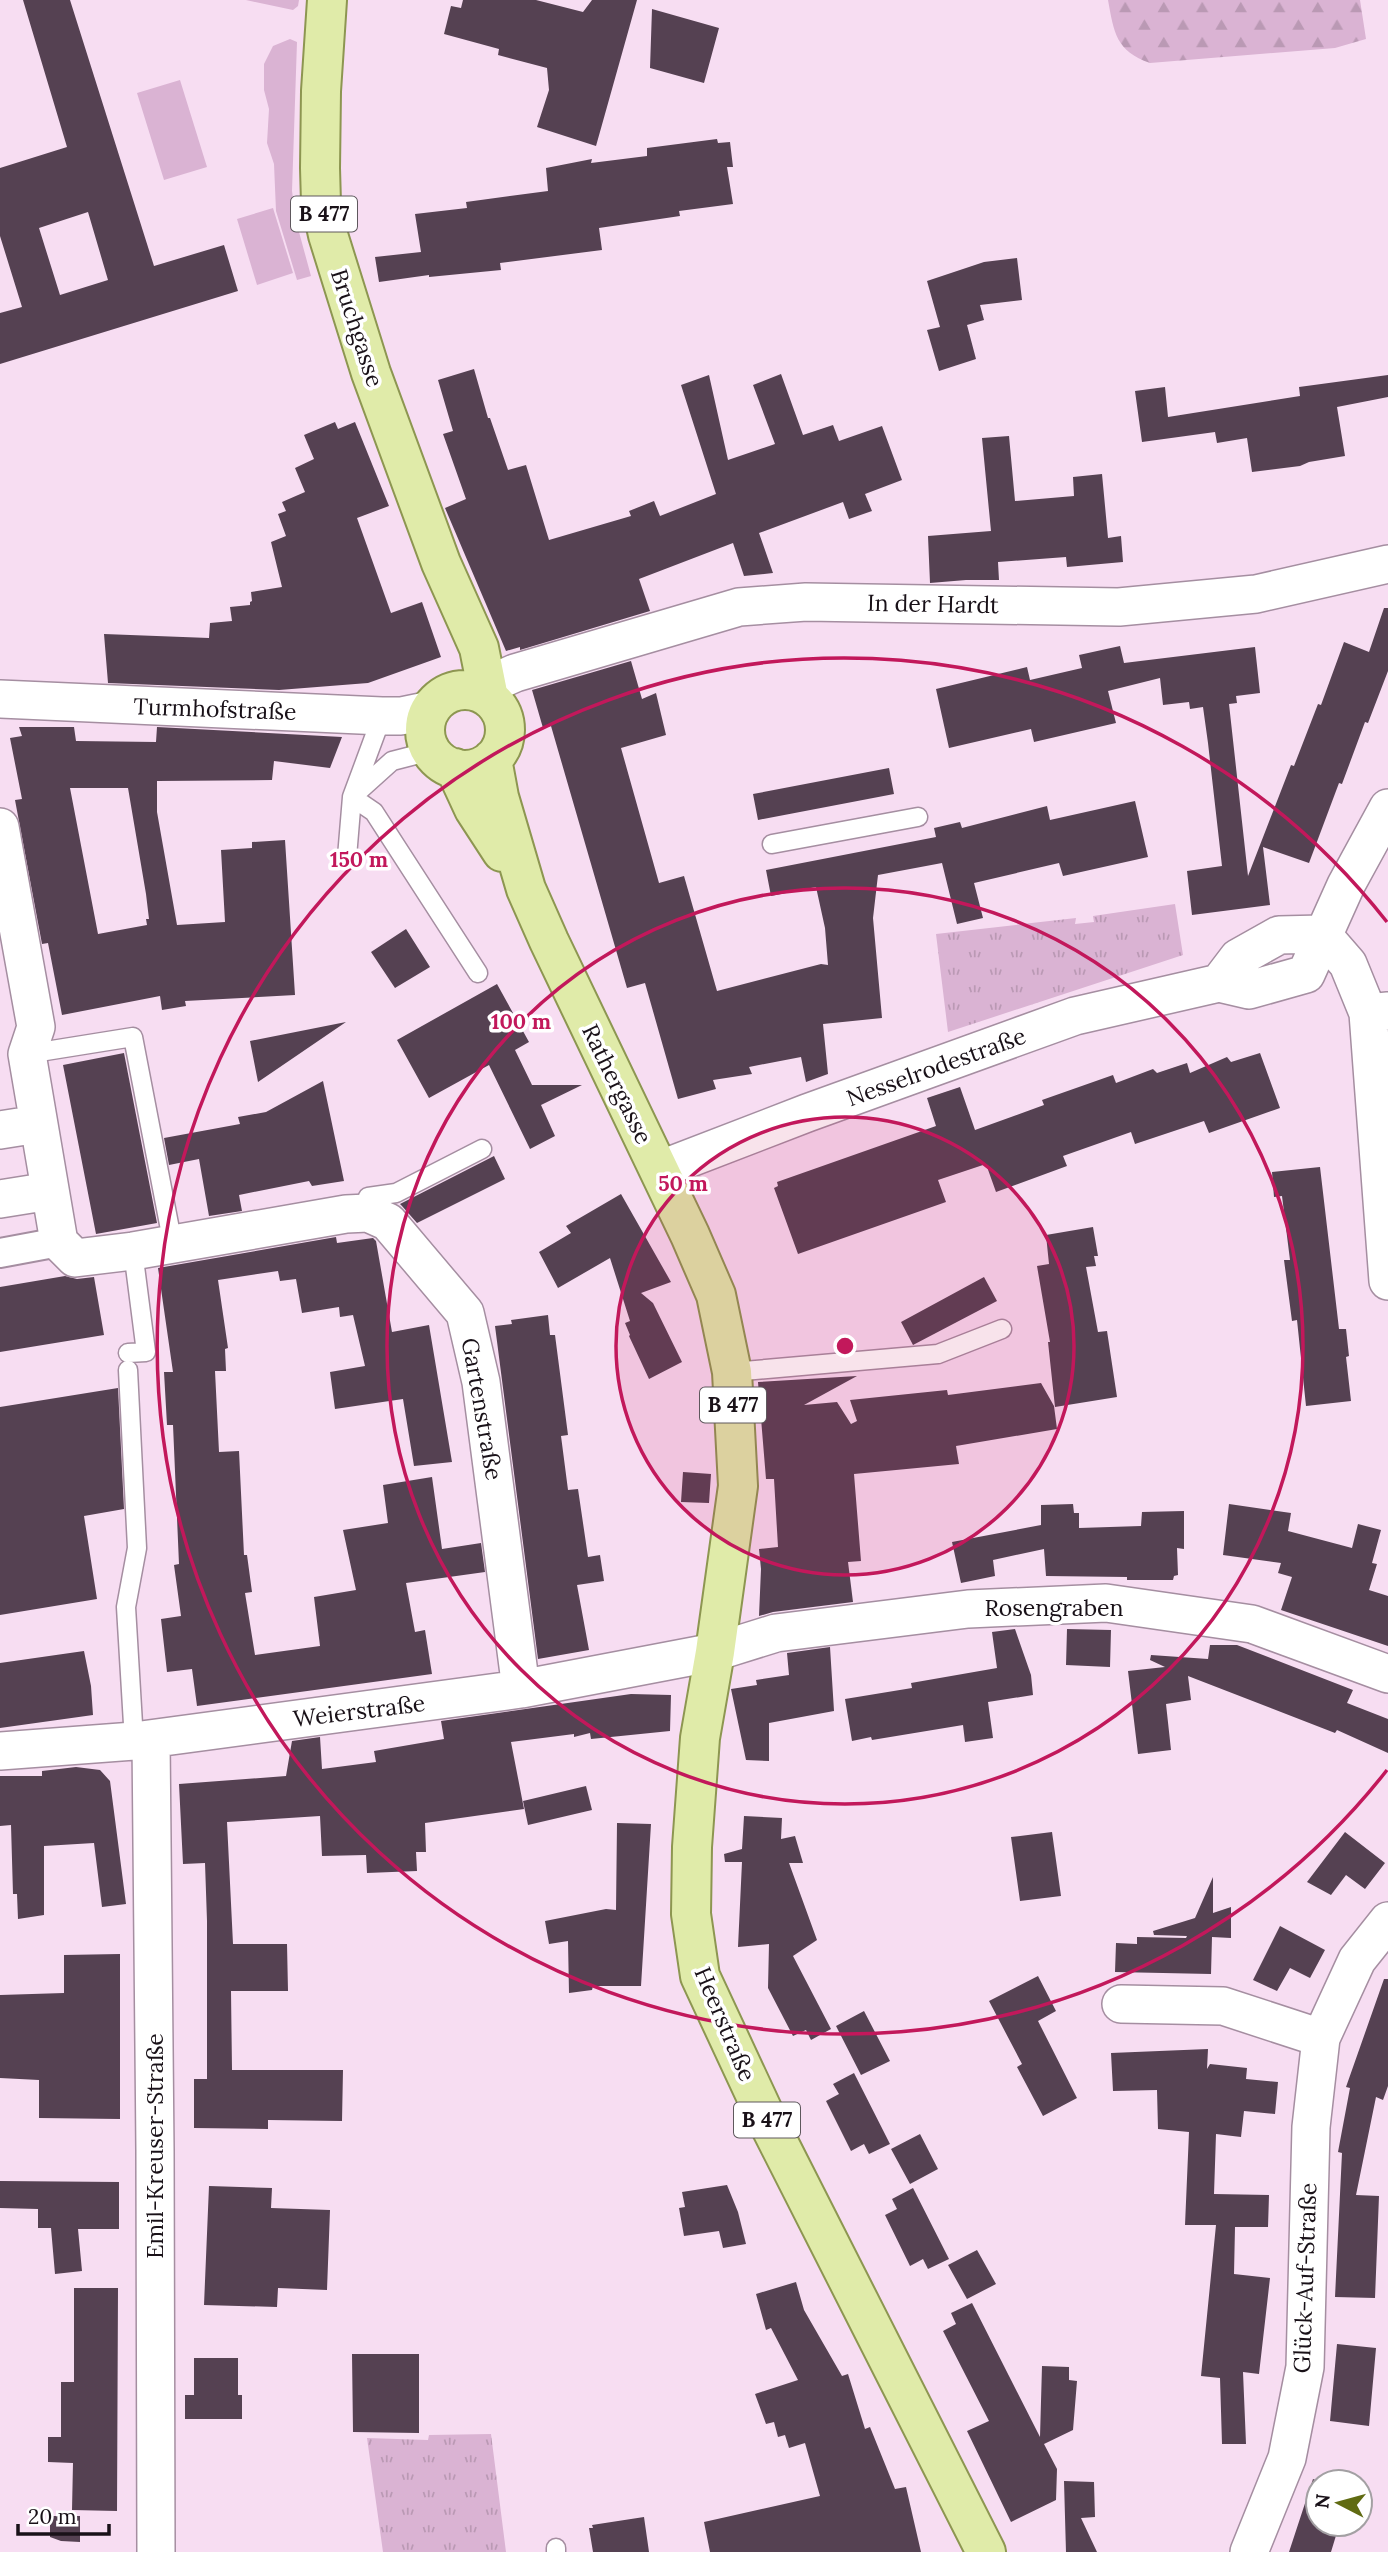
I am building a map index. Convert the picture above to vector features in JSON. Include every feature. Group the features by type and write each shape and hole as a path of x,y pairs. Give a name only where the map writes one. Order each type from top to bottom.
{"main road":[{"name":"Bruchgasse","path":"327,0 321,91 321,203 343,287 371,373 441,563 479,648 467,696"},
{"name":"B 477","path":"443,759 426,736 426,722 467,696 502,713 505,722 502,745 492,759"},
{"path":"443,759 475,769 492,759"},
{"name":"Rathergasse","path":"443,759 526,889 716,1295 732,1372 738,1486 715,1652"},
{"name":"Rathergasse","path":"492,759 499,797 526,889"},
{"name":"Heerstraße","path":"715,1652 700,1738 692,1846 691,1914 700,1976 768,2122 986,2552"}],"street":[{"name":"In der Hardt","path":"467,696 515,673 739,607 806,602 1146,606 1256,594 1388,564"},
{"name":"Turmhofstraße","path":"0,699 401,716 467,696"},
{"name":"Nesselrodestraße","path":"659,1170 1075,1016 1219,983 1249,990 1306,974 1322,934 1388,808"},
{"path":"0,827 36,1027 13,1057 38,1124 50,1191 67,1250"},
{"path":"1322,934 1348,964 1378,1012 1388,1280"},
{"path":"0,1130 38,1124"},
{"path":"0,1199 50,1191"},
{"path":"0,1253 133,1251 346,1214 368,1213"},
{"name":"Gartenstraße","path":"368,1213 388,1222 464,1313 481,1382 521,1689"},
{"name":"Rosengraben","path":"715,1652 776,1633 968,1608 1106,1603 1252,1624 1388,1674"},
{"name":"Weierstraße","path":"0,1751 143,1740 521,1689 715,1652"},
{"name":"Emil-Kreuser-Straße","path":"143,1740 155,2136 156,2552"},
{"name":"Glück-Auf-Straße","path":"1249,2552 1287,2458 1304,2367 1311,2127 1321,2038 1357,1960 1388,1920"},
{"path":"1121,2004 1223,2006 1321,2038"}],"lane":[{"path":"347,857 352,797 382,716"},
{"path":"352,797 392,761 443,759"},
{"path":"352,797 374,812 478,973"},
{"path":"772,844 918,817"},
{"path":"13,1057 134,1037 173,1245"},
{"path":"368,1213 368,1197 396,1194 482,1149"},
{"path":"133,1251 146,1352 128,1362 137,1548 126,1607 143,1740"},
{"path":"732,1372 938,1354 1002,1329"}],"green space":[{"path":"246,0 299,0 298,6 293,10"},
{"path":"1108,0 1360,0 1366,39 1335,48 1150,63 1130,53 1118,39"},
{"path":"290,39 297,42 292,191 296,221 311,276 297,280 276,211 274,164 267,143 269,109 264,90 264,64 273,46"},
{"path":"180,80 207,167 164,180 137,93"},
{"path":"273,208 293,273 257,285 237,219"},
{"path":"1175,904 1183,955 948,1032 936,934 1076,918 1075,924 1094,922 1093,916"},
{"path":"491,2434 506,2552 383,2552 367,2438 428,2440 429,2435"}],"building":[{"path":"23,0 70,0 154,266 224,245 238,291 0,364 0,313 22,307 0,236 0,168 67,147","holes":["88,212 108,280 60,295 39,228"]},
{"path":"463,0 536,0 583,12 592,0 637,0 596,146 537,127 549,90 547,68 498,55 499,49 444,34 451,6 461,8"},
{"path":"652,9 719,28 704,83 650,68"},
{"path":"717,139 718,143 730,142 733,167 727,167 733,204 679,211 680,216 599,228 602,250 500,263 501,270 379,282 375,257 421,252 415,214 467,208 466,202 548,191 546,168 592,159 591,163 647,156 647,148"},
{"path":"1017,258 1022,300 980,305 984,320 967,325 976,359 939,371 927,330 940,327 927,281 984,262"},
{"path":"474,369 488,418 508,470 526,465 549,540 631,516 629,511 654,501 660,516 716,494 681,385 709,375 728,460 775,444 753,385 781,374 803,435 833,425 839,441 882,426 902,480 865,494 872,511 849,519 843,502 759,533 773,573 744,576 733,543 639,579 650,611 520,650 520,647 506,651 445,508 466,499 443,434 453,431 438,380"},
{"path":"1388,375 1388,397 1337,407 1345,456 1300,466 1252,472 1247,438 1217,443 1215,432 1142,442 1135,391 1165,387 1168,417 1300,396 1299,387"},
{"path":"335,422 338,429 355,422 389,506 357,518 391,613 422,602 441,657 368,683 279,690 108,683 104,634 209,638 210,623 232,621 230,607 250,605 251,592 282,587 271,542 286,536 278,514 286,511 282,502 305,492 295,468 314,459 304,435"},
{"path":"1009,436 1015,501 1074,496 1073,477 1102,474 1108,538 1121,536 1123,562 1067,567 1066,557 998,562 999,580 930,583 928,536 991,531 982,438"},
{"path":"1384,608 1388,608 1388,671 1342,784 1339,783 1309,863 1263,847 1270,905 1192,915 1187,871 1222,866 1208,743 1203,707 1190,709 1189,702 1163,705 1160,678 1108,691 1116,723 1034,742 1031,729 949,748 936,689 1027,667 1030,680 1082,668 1079,655 1120,646 1124,663 1255,647 1260,693 1236,696 1237,703 1229,704 1248,876 1291,765 1294,766 1318,704 1321,705 1344,642 1369,652"},
{"path":"631,661 642,699 656,693 666,735 621,748 659,883 684,876 717,991 821,964 828,965 825,928 816,887 771,896 766,870 936,837 934,828 960,822 962,828 1047,806 1050,820 1135,801 1148,857 1063,876 1059,863 974,883 983,918 957,924 942,863 878,875 873,918 882,1018 823,1024 828,1074 806,1082 801,1057 749,1067 752,1074 713,1080 716,1089 678,1099 645,983 627,988 551,726 543,728 532,690"},
{"path":"19,727 74,727 76,741 156,742 157,727 342,737 330,768 274,761 272,780 157,781 157,812 177,925 225,922 221,850 252,848 252,842 285,840 295,995 185,1001 186,1006 162,1010 160,996 62,1015 48,943 42,944 15,800 22,799 10,738 22,736","holes":["70,788 128,788 149,919 146,919 147,925 98,934"]},
{"path":"889,768 894,794 758,820 753,794"},
{"path":"406,929 430,967 395,988 371,952"},
{"path":"497,984 529,1042 515,1050 532,1085 582,1085 541,1105 555,1136 530,1149 489,1065 429,1098 397,1040"},
{"path":"346,1022 258,1082 250,1041"},
{"path":"124,1053 157,1223 96,1234 63,1065"},
{"path":"1260,1053 1280,1108 1209,1133 1204,1121 1135,1144 1131,1132 1063,1156 1067,1166 996,1192 986,1164 938,1180 946,1202 798,1254 774,1188 778,1186 777,1182 936,1126 927,1098 960,1087 975,1130 1044,1105 1042,1100 1113,1075 1116,1083 1153,1069 1157,1073 1187,1063 1190,1073 1227,1057 1231,1062"},
{"path":"323,1081 344,1181 312,1186 309,1181 239,1195 242,1211 209,1216 199,1159 169,1165 164,1138 240,1124 238,1117 266,1112"},
{"path":"494,1156 505,1179 417,1223 400,1204"},
{"path":"1320,1167 1339,1329 1346,1329 1351,1401 1306,1406 1297,1320 1292,1321 1284,1260 1290,1260 1282,1196 1274,1197 1272,1172"},
{"path":"621,1194 671,1282 641,1293 653,1303 682,1362 649,1379 629,1336 625,1323 630,1321 610,1258 558,1288 539,1252 571,1233 566,1226"},
{"path":"1093,1227 1098,1256 1094,1256 1096,1266 1086,1267 1098,1332 1107,1331 1117,1397 1055,1407 1050,1342 1037,1266 1049,1264 1046,1235"},
{"path":"336,1237 337,1243 373,1238 376,1241 392,1332 429,1325 452,1462 414,1466 403,1399 335,1409 330,1372 365,1366 353,1315 340,1317 339,1307 302,1313 296,1279 280,1281 278,1271 218,1280 228,1348 225,1349 226,1371 215,1371 219,1452 239,1451 244,1555 247,1555 252,1592 245,1593 255,1655 320,1646 314,1597 356,1590 343,1530 388,1523 383,1485 432,1477 442,1549 481,1543 485,1572 406,1583 415,1632 425,1630 432,1674 197,1706 192,1669 167,1672 161,1619 181,1616 174,1565 179,1564 173,1425 167,1425 164,1372 173,1372 158,1268"},
{"path":"65,1276 77,1279 94,1277 104,1335 0,1352 0,1287"},
{"path":"984,1277 997,1301 913,1345 901,1322"},
{"path":"548,1315 550,1335 555,1335 568,1435 561,1436 568,1490 578,1489 588,1557 600,1555 604,1581 577,1585 589,1650 538,1659 495,1326 512,1324 511,1320"},
{"path":"857,1376 804,1405 837,1402 851,1424 857,1421 850,1400 947,1390 948,1395 1041,1383 1054,1406 1057,1429 956,1446 959,1464 854,1474 861,1561 848,1562 853,1602 759,1616 759,1549 778,1547 774,1479 766,1479 758,1382"},
{"path":"118,1388 124,1509 84,1516 97,1599 0,1615 0,1407"},
{"path":"683,1472 711,1474 709,1503 681,1502"},
{"path":"1073,1504 1074,1513 1079,1513 1079,1528 1141,1526 1142,1512 1184,1511 1184,1549 1177,1548 1178,1575 1174,1576 1173,1580 1046,1576 1044,1549 993,1560 995,1576 961,1583 952,1542 1041,1525 1041,1505"},
{"path":"1229,1504 1291,1513 1288,1531 1352,1548 1358,1524 1381,1530 1372,1563 1377,1564 1369,1590 1388,1596 1388,1646 1281,1610 1292,1577 1278,1573 1281,1563 1223,1555"},
{"path":"1015,1629 1031,1675 1033,1695 988,1702 993,1738 965,1742 963,1725 852,1741 845,1699 912,1688 911,1683 997,1668 992,1632"},
{"path":"1067,1629 1111,1630 1110,1667 1066,1665"},
{"path":"1210,1645 1237,1645 1353,1690 1347,1703 1388,1719 1388,1753 1337,1730 1335,1733 1188,1676 1191,1700 1166,1704 1171,1750 1138,1754 1128,1671 1165,1667 1150,1660 1151,1655 1208,1659"},
{"path":"830,1647 834,1711 769,1723 769,1761 746,1760 731,1689 757,1685 756,1680 789,1675 787,1653"},
{"path":"84,1651 93,1715 0,1728 0,1663"},
{"path":"631,1694 671,1695 670,1731 591,1739 590,1733 574,1737 574,1734 511,1742 524,1809 425,1823 426,1852 416,1852 417,1871 367,1873 366,1855 322,1856 320,1816 227,1822 233,1944 287,1944 288,1991 231,1991 232,2070 343,2070 342,2121 268,2120 268,2129 194,2128 194,2079 207,2079 205,1863 183,1864 179,1784 286,1776 292,1741 320,1737 322,1769 376,1762 374,1751 444,1739 441,1721"},
{"path":"76,1767 100,1770 110,1781 126,1904 102,1907 94,1843 44,1846 44,1915 18,1919 17,1894 13,1894 11,1825 0,1826 0,1776 42,1776 42,1771"},
{"path":"586,1786 592,1810 528,1825 523,1801"},
{"path":"744,1816 782,1818 781,1839 795,1836 803,1863 789,1863 817,1940 793,1956 831,2029 811,2040 806,2030 793,2036 768,1988 769,1944 738,1947 742,1862 725,1862 724,1854 742,1849"},
{"path":"617,1823 651,1824 641,1986 593,1986 592,1990 569,1993 568,1941 549,1944 545,1921 606,1909 616,1910"},
{"path":"1052,1832 1061,1896 1020,1901 1011,1837"},
{"path":"1345,1832 1385,1863 1365,1889 1346,1875 1331,1895 1307,1882"},
{"path":"1213,1877 1213,1913 1231,1907 1231,1938 1212,1937 1211,1974 1115,1972 1116,1943 1137,1944 1137,1937 1186,1938 1187,1936 1154,1935 1153,1931 1195,1918"},
{"path":"1280,1926 1325,1950 1310,1978 1290,1968 1277,1991 1253,1980"},
{"path":"120,1954 120,2119 39,2118 39,2080 0,2078 0,1995 64,1993 64,1955"},
{"path":"1038,1976 1056,2011 1038,2021 1077,2098 1043,2116 1017,2067 1022,2064 989,2001"},
{"path":"1384,1979 1388,1979 1388,2086 1383,2100 1376,2097 1356,2195 1379,2196 1375,2298 1335,2297 1342,2153 1338,2152 1350,2088 1346,2087"},
{"path":"864,2011 890,2061 861,2075 836,2026"},
{"path":"1208,2049 1207,2069 1210,2064 1247,2068 1246,2079 1278,2082 1275,2114 1244,2111 1241,2137 1216,2134 1214,2194 1269,2195 1268,2227 1235,2227 1234,2274 1270,2278 1259,2374 1243,2372 1246,2444 1222,2444 1220,2378 1201,2376 1216,2225 1185,2225 1189,2132 1158,2129 1157,2090 1113,2091 1111,2053"},
{"path":"854,2073 890,2144 869,2154 864,2144 851,2151 826,2101 839,2094 833,2084"},
{"path":"920,2134 938,2169 910,2184 891,2149"},
{"path":"0,2181 119,2182 119,2229 78,2229 82,2271 55,2274 51,2228 38,2228 38,2209 0,2208"},
{"path":"727,2185 738,2212 746,2244 723,2248 719,2231 684,2236 679,2208 685,2207 682,2192"},
{"path":"209,2186 272,2188 271,2208 330,2210 327,2290 278,2288 277,2307 204,2305"},
{"path":"913,2188 949,2259 928,2269 923,2259 910,2266 885,2215 897,2209 892,2199"},
{"path":"977,2250 996,2284 967,2299 948,2265"},
{"path":"796,2282 804,2310 842,2376 848,2374 865,2429 870,2427 895,2489 906,2487 921,2552 710,2552 704,2522 820,2496 805,2443 789,2448 785,2435 778,2437 774,2422 766,2424 755,2394 798,2380 771,2328 766,2330 756,2294"},
{"path":"74,2288 118,2288 117,2511 72,2510 73,2463 48,2462 48,2437 61,2437 61,2382 74,2382"},
{"path":"972,2303 1040,2437 1042,2366 1069,2367 1069,2380 1077,2381 1073,2430 1044,2444 1057,2469 1056,2500 1011,2522 967,2431 989,2421 943,2331 956,2324 951,2313"},
{"path":"1337,2344 1376,2348 1369,2426 1330,2421"},
{"path":"352,2354 419,2354 419,2433 353,2432"},
{"path":"194,2358 238,2358 238,2395 242,2395 242,2419 185,2419 185,2395 194,2395"},
{"path":"1064,2481 1094,2482 1095,2517 1081,2518 1097,2552 1066,2552"},
{"path":"1304,2506 1304,2538 1336,2538 1331,2552 1289,2552"},
{"path":"50,2516 80,2516 80,2542 61,2541 50,2537"},
{"path":"644,2517 649,2552 593,2552 589,2528 593,2528 592,2525"}]}
